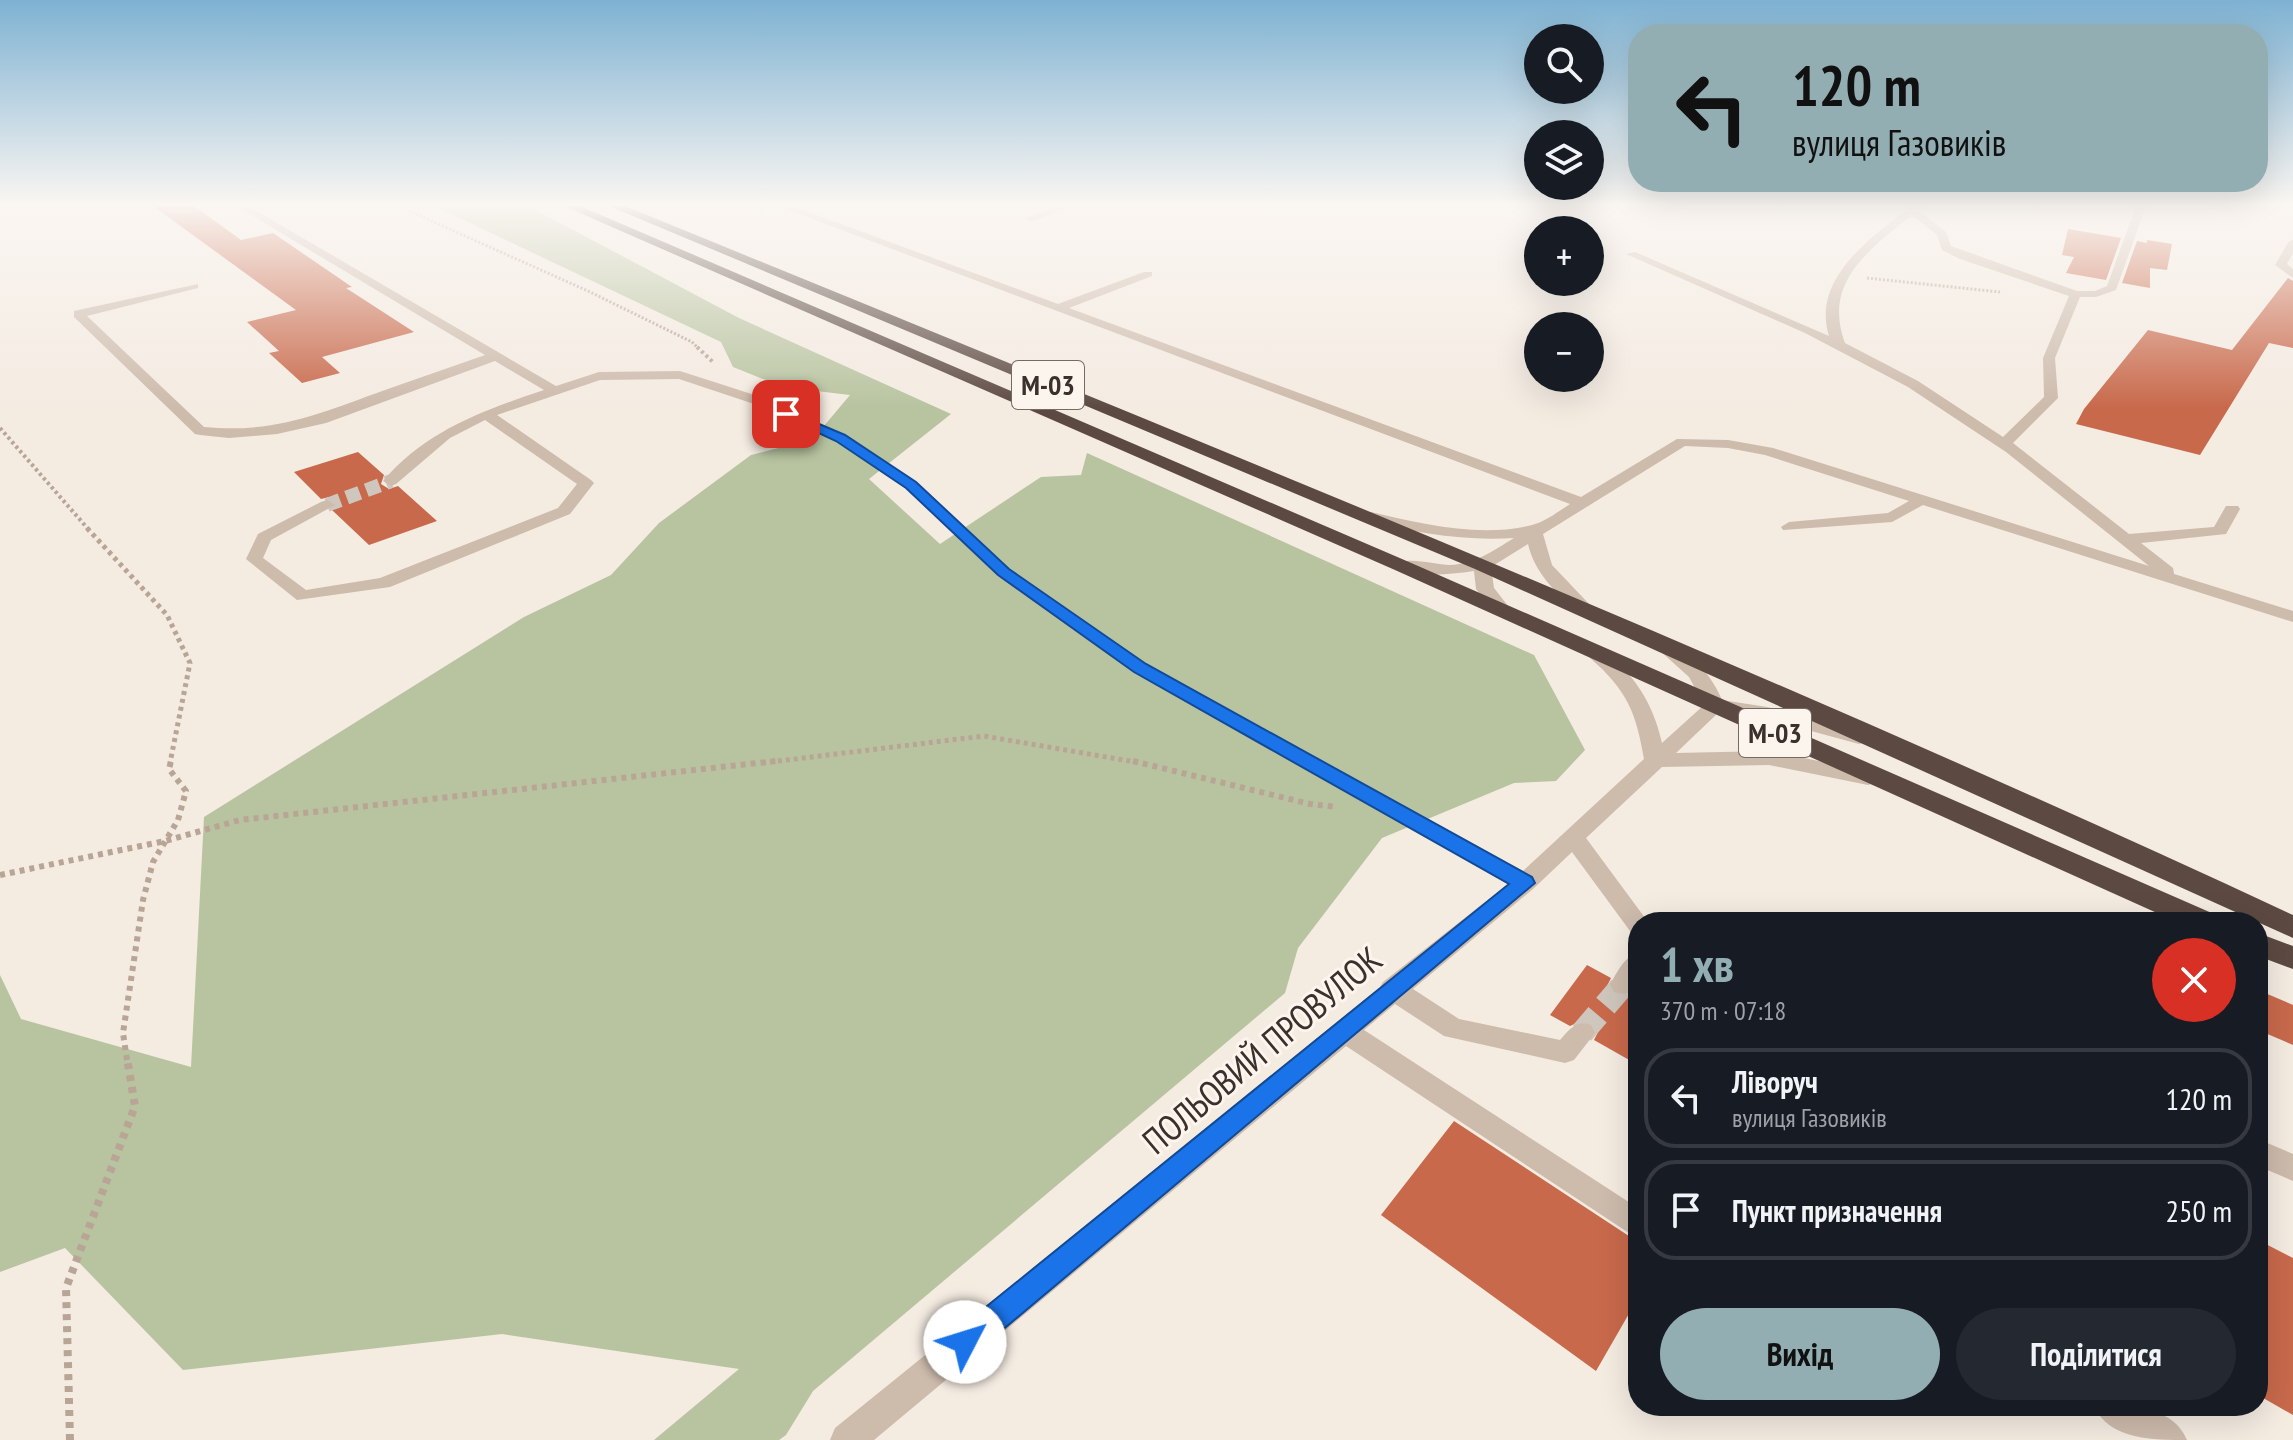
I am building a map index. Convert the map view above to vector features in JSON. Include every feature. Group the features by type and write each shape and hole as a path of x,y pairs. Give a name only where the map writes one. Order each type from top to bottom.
{"highway":[{"name":"М-03","path":"725,273 1402,566 2181,912"},
{"name":"М-03","path":"778,273 1482,565 2164,866 2261,912"},
{"name":"М-03","path":"2268,915 2293,927"},
{"path":"2268,948 2293,958"}],"street":[{"path":"355,273 555,391"},
{"path":"965,273 1580,502"},
{"path":"1675,273 1839,345 1913,384 2003,445 2180,581"},
{"path":"1839,345 1831,318 1834,292 1845,273"},
{"path":"2013,273 2076,294 2096,294 2112,288 2117,273"},
{"path":"1059,308 1148,274"},
{"path":"194,286 78,314 200,431 229,434 277,430 321,420 496,356"},
{"path":"2003,445 2051,398 2049,358 2076,294"},
{"path":"391,481 445,435 486,414 599,376 680,375 744,396 841,438 911,485 1003,572 1140,668 1525,883"},
{"path":"327,505 264,537 254,559 303,596 384,583 564,511 586,483 486,414"},
{"path":"1402,566 1450,570 1482,565 1682,442 1728,444 1768,451 2293,617"},
{"path":"1789,527 1892,517 1921,500"},
{"path":"2125,539 2220,531 2232,509"},
{"path":"1363,515 1451,533 1489,536 1535,530"},
{"path":"1535,530 1534,550 1543,568 1584,609"},
{"path":"1482,565 1485,589 1503,611"},
{"path":"1658,642 1698,675 1711,693 1714,706 1767,713 1882,742"},
{"path":"1597,654 1624,675 1637,694 1648,718 1655,760 1769,758 1883,781"},
{"name":"ПОЛЬОВИЙ ПРОВУЛОК","path":"847,1440 1392,989 1525,883 1714,706"},
{"path":"1574,838 1628,912"},
{"path":"1623,985 1628,977"},
{"path":"1392,989 1453,1028 1565,1052 1582,1033"},
{"path":"1343,1030 1628,1218"},
{"path":"2268,1157 2293,1168"},
{"path":"2128,1416 2170,1440"}],"path":[{"path":"548,273 692,342 744,396"},
{"path":"1842,279 1886,278 1965,291 2004,293"},
{"path":"0,428 34,470 167,615 190,663 169,769 186,791 178,820 153,862 143,900 123,1033 135,1106 66,1288 70,1440"},
{"path":"0,875 165,841 240,820 496,790 694,772 851,750 984,736 1131,760 1310,804 1342,808"}],"green space":[{"path":"576,273 655,273 739,318 951,414 869,479 940,544 1041,477 1081,475 1087,453 1534,655 1585,750 1556,781 1514,783 1382,838 1298,948 1285,993 813,1391 786,1435 779,1440 654,1440 739,1369 502,1334 183,1370 65,1248 0,1272 0,975 21,1019 191,1067 204,817 524,617 611,575 659,523 751,455 813,439 850,395 783,387 733,367 721,342"}],"building":[{"path":"245,273 332,273 352,287 346,288 414,332 322,357 340,373 302,383 269,353 279,351 247,322 296,310"},
{"path":"2067,273 2108,273 2106,280"},
{"path":"2126,273 2150,273 2150,288 2122,283"},
{"path":"2288,278 2293,281 2293,348 2269,343 2200,455 2076,424 2084,409 2148,330 2232,350"},
{"path":"358,452 384,475 381,484 389,489 398,486 437,521 369,545 332,510 338,506 337,502 329,497 321,499 294,472"},
{"path":"1587,965 1611,978 1607,986 1613,995 1628,994 1628,1059 1594,1040 1598,1032 1592,1022 1581,1021 1570,1026 1550,1015"},
{"path":"2268,994 2293,1005 2293,1045 2268,1034"},
{"path":"1454,1121 1628,1235 1628,1315 1596,1371 1381,1215"},
{"path":"2268,1245 2293,1258 2293,1415 2268,1401"}],"tunnel":[{"path":"327,505 391,481"},
{"path":"1582,1033 1623,985"}],"route":[{"path":"786,414 841,438 911,485 1003,572 1140,668 1525,883 965,1342"}]}
